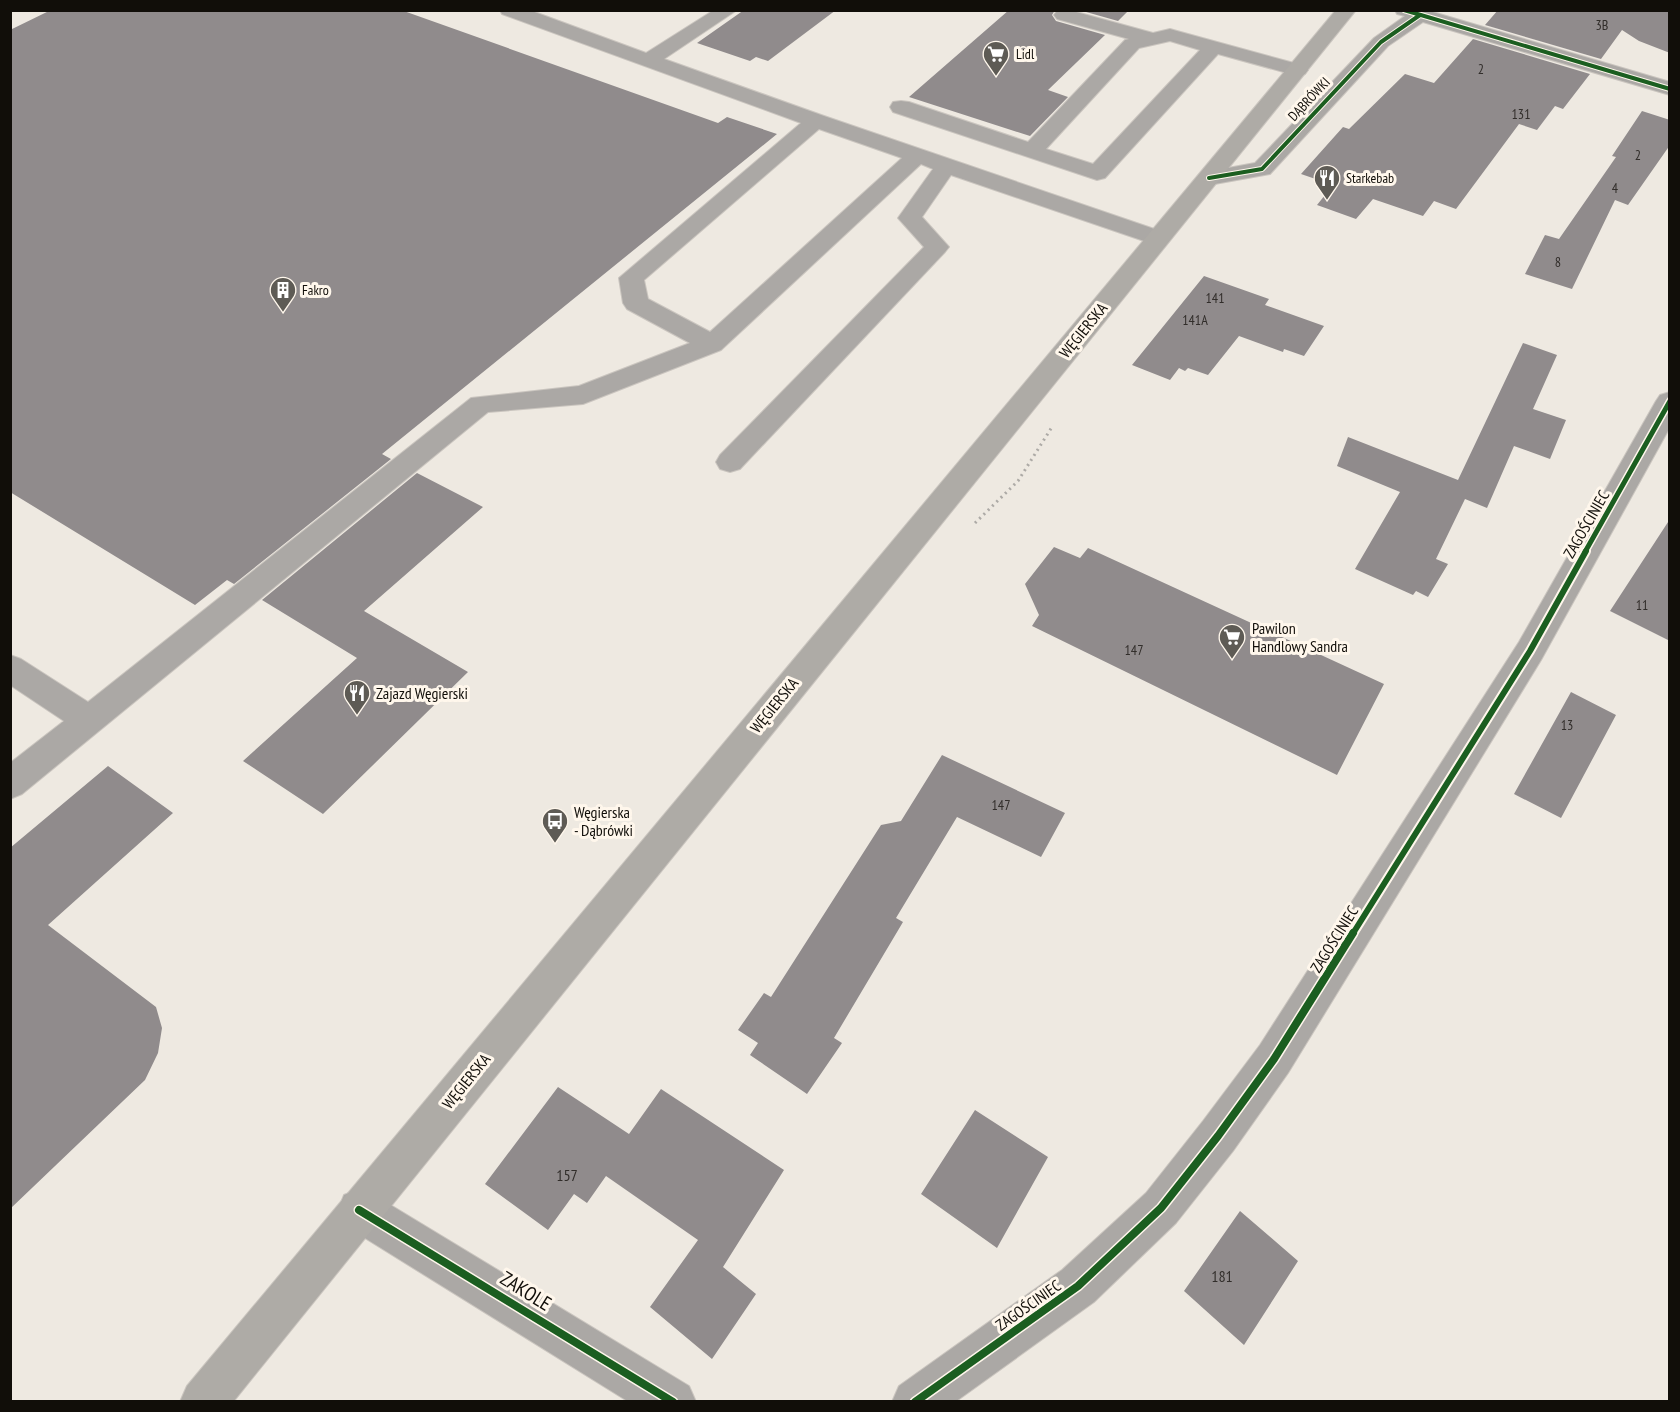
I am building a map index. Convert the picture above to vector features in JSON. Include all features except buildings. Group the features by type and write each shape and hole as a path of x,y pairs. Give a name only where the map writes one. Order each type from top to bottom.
{"main road":[{"name":"WĘGIERSKA","path":"203,1401 1342,17"}],"street":[{"path":"509,10 816,121 1158,238"},
{"path":"649,60 728,10"},
{"name":"DĄBRÓWKI","path":"1209,178 1262,169 1381,42 1415,12 1670,89"},
{"path":"1064,15 1152,39"},
{"path":"1014,188 1038,153 1132,44 1170,35 1298,70"},
{"path":"902,107 1097,172 1214,46"},
{"path":"712,344 636,303 631,278 816,121"},
{"path":"10,784 481,404 583,395 712,344 918,156"},
{"path":"729,462 937,247 910,218 947,165"},
{"name":"ZAGOŚCINIEC","path":"915,1401 1078,1286 1161,1208 1218,1136 1274,1059 1530,651 1670,401"},
{"path":"10,668 88,720"},
{"name":"ZAKOLE","path":"359,1210 673,1401"}],"cycle path":[{"path":"1404,10 1670,89"},
{"path":"1209,178 1262,169 1381,42 1420,15"},
{"path":"915,1402 1078,1286 1161,1208 1218,1136 1274,1059 1530,651 1670,401"},
{"path":"359,1210 673,1402"}],"place":[{"name":"Lidl","path":"996,77"},
{"name":"Starkebab","path":"1327,201"},
{"name":"Fakro","path":"283,313"},
{"name":"Pawilon Handlowy Sandra","path":"1232,660"},
{"name":"Zajazd Węgierski","path":"357,716"},
{"name":"Węgierska - Dąbrówki","path":"555,844"}]}
